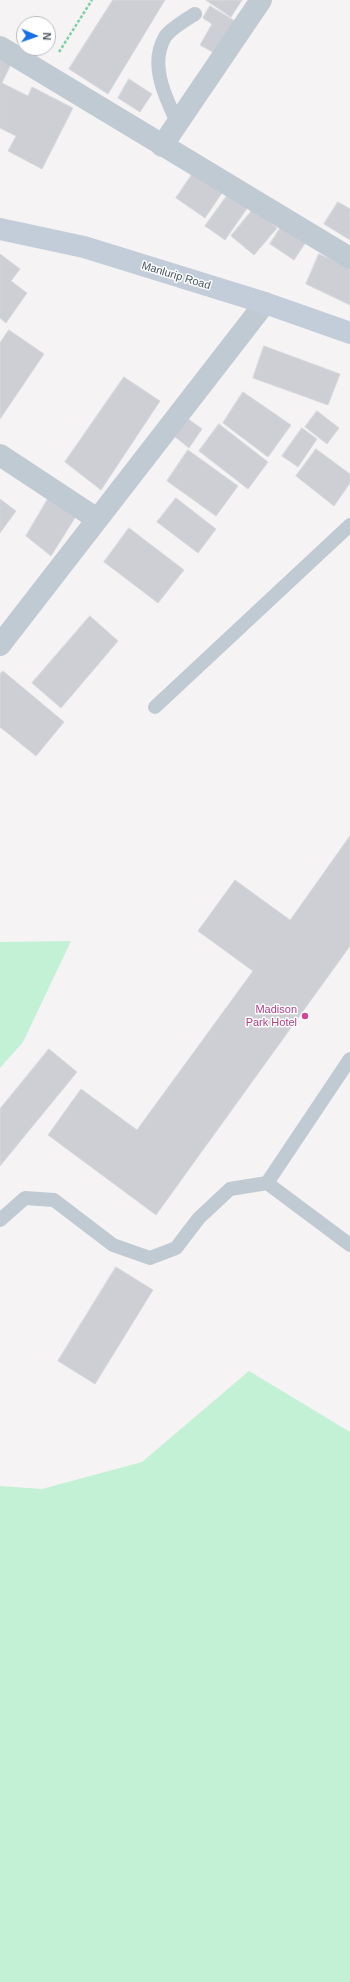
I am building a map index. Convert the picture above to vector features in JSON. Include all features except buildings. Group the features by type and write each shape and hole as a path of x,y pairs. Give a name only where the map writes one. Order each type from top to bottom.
{"main road":[{"name":"Manlurip Road","path":"0,229 84,247 265,303 350,333"}],"street":[{"path":"162,146 261,0"},
{"path":"0,48 46,74 162,146 350,258"},
{"path":"0,645 265,303"},
{"path":"0,455 97,519"}],"lane":[{"path":"177,122 163,91 157,58 166,36 195,14"},
{"path":"155,707 350,525"},
{"path":"267,1183 350,1059"},
{"path":"0,1220 25,1198 54,1200 113,1245 150,1258 176,1248 199,1218 230,1189 267,1183 350,1245"}],"path":[{"path":"46,74 92,0"}],"green space":[{"path":"71,941 23,1042 0,1068 0,942"},
{"path":"249,1371 350,1432 350,1982 0,1982 0,1486 42,1489 142,1462"}],"place":[{"name":"Madison Park Hotel","path":"305,1016"}]}
